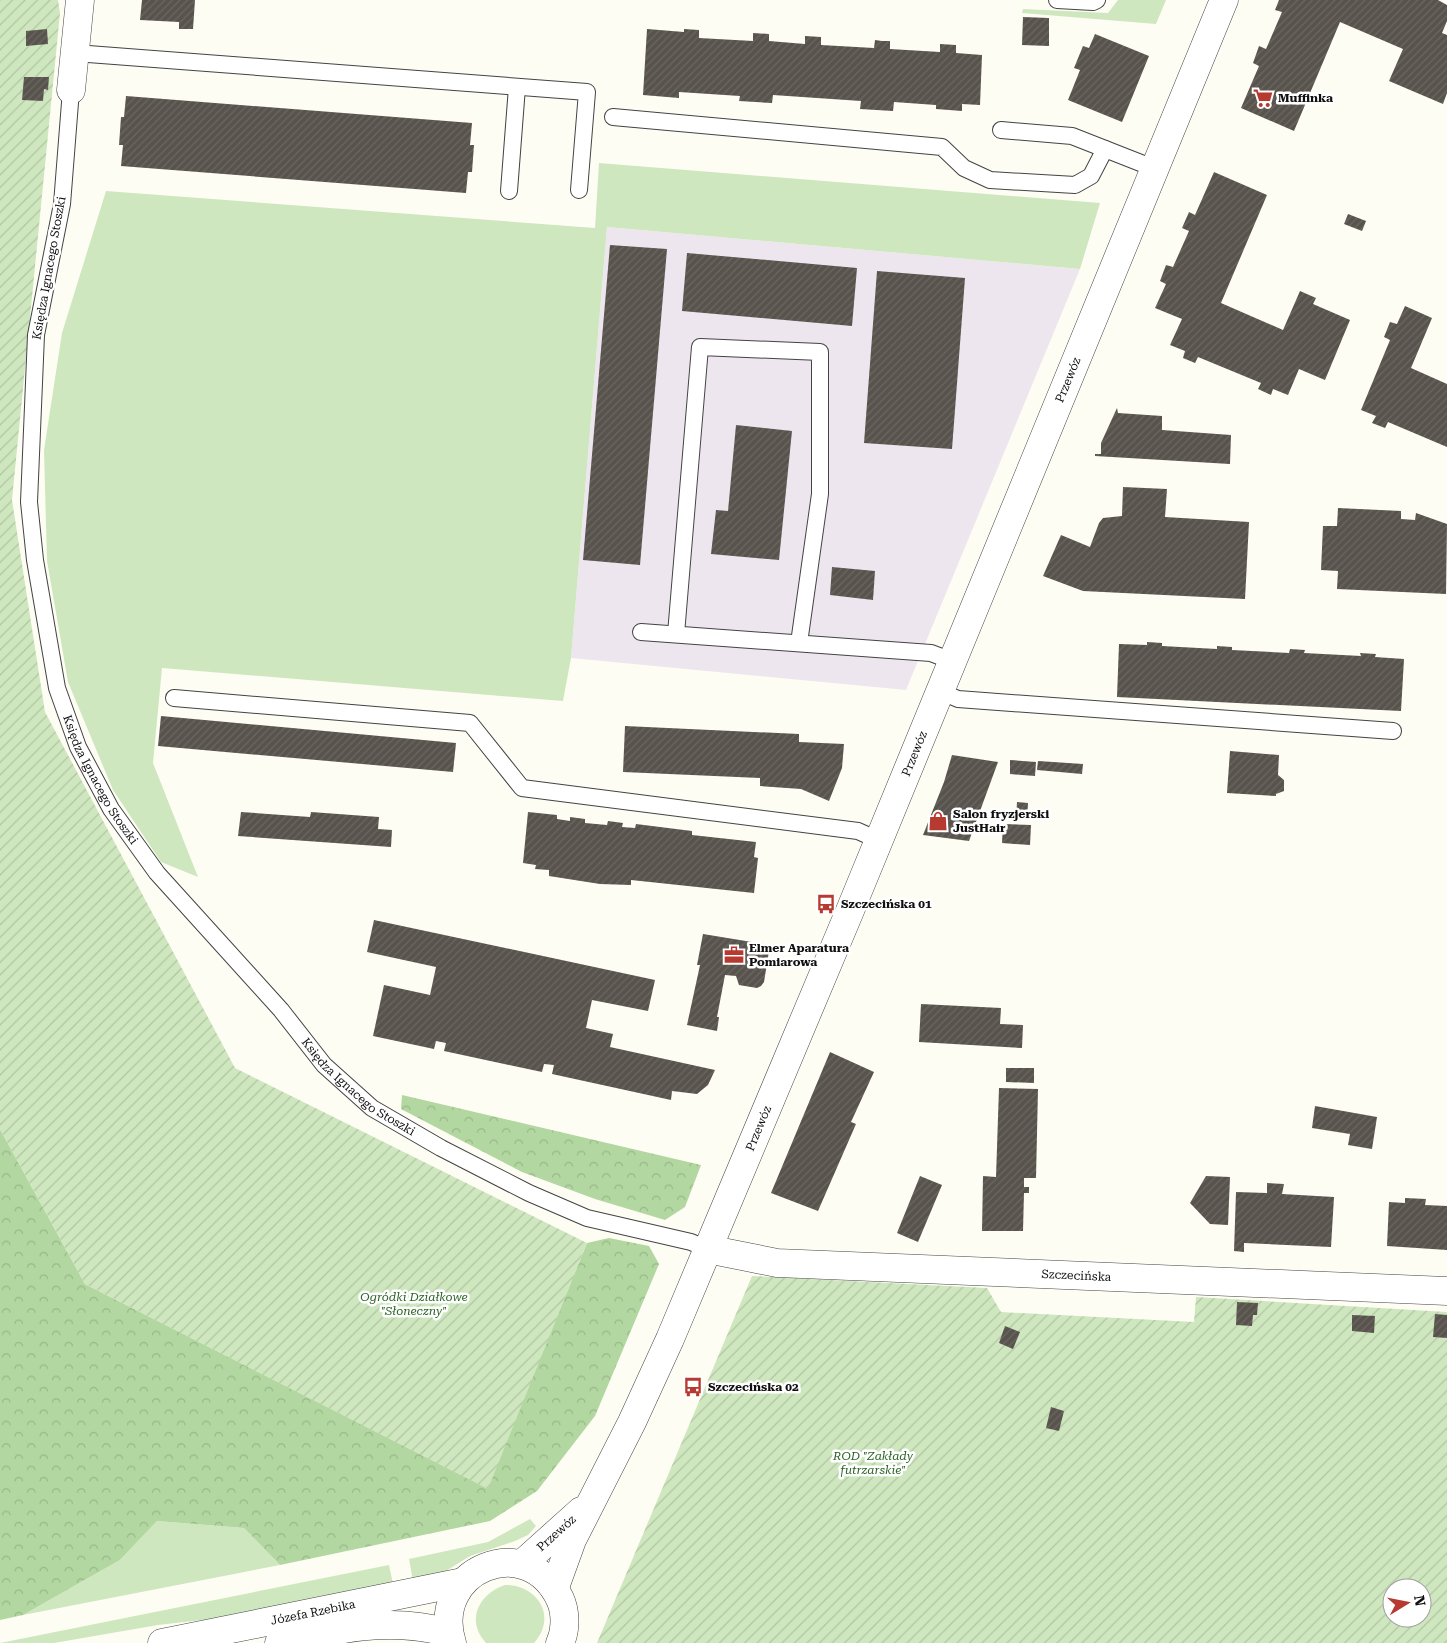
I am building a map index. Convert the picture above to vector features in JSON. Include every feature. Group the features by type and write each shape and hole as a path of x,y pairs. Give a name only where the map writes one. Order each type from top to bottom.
{"street":[{"name":"Księdza Ignacego Stoszki","path":"71,90 80,0"},
{"name":"Przewóz","path":"555,1587 572,1540 632,1422 707,1248 1156,169 1224,0"},
{"name":"Szczecińska","path":"707,1248 777,1263 1447,1292"},
{"name":"Przewóz","path":"522,1564 591,1502"},
{"path":"451,1638 448,1614 453,1597 463,1582 475,1571 490,1564 505,1562 522,1564 540,1573 555,1587 562,1603 565,1620 560,1643"},
{"name":"Józefa Rzebika","path":"162,1643 463,1582"},
{"name":"Józefa Rzebika","path":"278,1643 324,1632 368,1625 405,1624 451,1638"}],"lane":[{"path":"1057,0 1093,2 1097,0"},
{"path":"75,53 587,92 579,190"},
{"path":"510,191 517,87"},
{"name":"Księdza Ignacego Stoszki","path":"71,90 62,204 36,335 29,502 35,560 57,688 78,747 111,809 157,874 281,1010 324,1065 372,1108 441,1148 529,1194 587,1218 691,1242 707,1248"},
{"path":"613,117 942,147 964,168 990,180 1075,185 1091,176 1105,149"},
{"path":"1001,130 1072,136 1156,169"},
{"path":"676,634 700,347 820,352 820,494 799,643"},
{"path":"642,632 931,653 952,661"},
{"path":"939,691 958,699 1393,731"},
{"path":"174,698 470,723 522,788 858,831 878,840"}],"shaded area":[{"path":"607,227 1080,269 906,690 571,658"}],"green space":[{"name":"Ogródki Działkowe \"Słoneczny\"","path":"0,0 58,0 60,13 12,500 45,712 235,1068 587,1243 488,1489 85,1284 0,1129"},
{"path":"1118,0 1166,0 1156,24 1022,13 1023,9 1108,13"},
{"path":"599,163 1100,203 1080,269 607,227 571,658 563,701 162,668 153,763 198,877 161,862 113,790 68,682 47,561 44,450 62,333 106,191 595,228"},
{"path":"402,1095 701,1165 685,1207 665,1220 595,1199 522,1172 401,1109"},
{"path":"0,1129 85,1284 487,1488 587,1243 609,1238 649,1246 659,1264 595,1416 537,1491 490,1521 280,1565 244,1528 157,1521 120,1560 23,1615 0,1620"},
{"name":"ROD \"Zakłady futrzarskie\"","path":"752,1276 987,1288 1001,1312 1194,1322 1196,1297 1447,1312 1447,1643 597,1643"},
{"path":"530,1519 536,1526 528,1535 470,1556 438,1576 413,1581 409,1559 488,1542"},
{"path":"157,1521 244,1528 280,1565 23,1615 120,1560"},
{"path":"389,1565 393,1584 229,1617 158,1625 54,1643 0,1643"},
{"path":"505,1585 516,1586 526,1590 535,1596 540,1604 544,1613 544,1623 541,1633 534,1643 486,1643 476,1626 476,1617 482,1601 496,1589"}],"building":[{"path":"142,0 195,0 193,29 179,29 179,22 140,20"},
{"path":"1279,0 1438,0 1447,5 1447,21 1442,33 1447,35 1447,93 1443,104 1389,81 1403,49 1340,22 1294,131 1241,108 1259,66 1253,63 1259,46 1266,49 1282,12 1275,10"},
{"path":"1023,17 1049,18 1049,46 1022,45"},
{"path":"47,29 48,44 26,46 26,31"},
{"path":"647,29 684,32 684,29 699,30 699,38 753,41 753,33 769,34 769,41 805,44 805,36 821,37 821,45 874,48 875,40 890,41 890,49 940,52 940,44 956,45 956,53 982,55 980,105 962,104 962,111 936,109 936,105 894,102 893,111 860,109 861,101 773,95 772,103 739,101 740,96 679,92 679,98 643,95"},
{"path":"1095,34 1149,56 1122,122 1068,100 1080,70 1074,68 1083,46 1089,48"},
{"path":"24,77 49,77 48,90 44,89 43,101 22,100"},
{"path":"126,96 472,123 470,145 474,145 472,172 468,172 466,193 121,166 123,145 119,145 121,117 124,117"},
{"path":"1214,172 1267,195 1221,303 1283,330 1300,291 1316,298 1313,304 1350,320 1325,380 1299,369 1288,395 1273,389 1271,395 1258,389 1261,383 1198,357 1195,363 1183,358 1185,351 1170,345 1182,319 1155,308 1166,284 1160,281 1166,265 1173,267 1189,231 1182,228 1189,212 1195,215"},
{"path":"1348,214 1366,221 1362,231 1344,224"},
{"path":"610,245 667,249 640,565 583,560"},
{"path":"687,253 857,268 852,326 682,311"},
{"path":"877,271 965,278 952,449 864,443"},
{"path":"1405,306 1432,318 1411,368 1447,384 1447,447 1388,422 1385,428 1372,423 1376,416 1361,410 1390,340 1384,337 1390,322 1397,324"},
{"path":"1117,408 1118,413 1162,416 1162,430 1231,435 1230,464 1095,456 1095,454 1101,454 1101,443"},
{"path":"736,425 792,431 779,560 711,554 716,510 728,511"},
{"path":"1123,487 1167,489 1165,517 1249,522 1245,599 1083,591 1043,576 1061,535 1090,547 1099,523 1103,518 1122,516"},
{"path":"1338,508 1401,511 1401,519 1415,520 1416,513 1447,524 1446,594 1337,589 1338,571 1321,570 1323,526 1337,526"},
{"path":"832,567 875,571 873,600 830,595"},
{"path":"1147,642 1162,643 1162,646 1217,649 1217,646 1232,647 1232,650 1289,653 1290,649 1305,650 1304,653 1361,656 1360,653 1376,654 1375,657 1404,659 1401,711 1117,697 1119,644 1147,645"},
{"path":"161,716 456,743 453,772 158,746"},
{"path":"625,726 799,734 799,742 844,744 842,768 829,801 801,789 760,786 760,778 623,772"},
{"path":"1230,751 1279,755 1278,775 1284,780 1284,791 1276,794 1276,796 1227,793"},
{"path":"952,755 998,762 969,841 923,835 944,782"},
{"path":"1010,760 1036,762 1035,776 1010,774"},
{"path":"1038,761 1083,764 1082,774 1037,770"},
{"path":"1017,802 1028,803 1027,818 1016,817"},
{"path":"241,812 310,817 311,812 379,817 378,829 392,830 391,847 238,836"},
{"path":"528,812 557,815 557,819 570,821 570,817 585,819 585,823 607,825 608,821 623,823 622,827 635,828 636,824 692,831 692,835 756,842 754,857 758,858 754,893 631,880 631,885 600,884 549,876 549,870 535,869 536,865 523,863"},
{"path":"1003,824 1031,825 1030,845 1002,843"},
{"path":"374,920 655,980 648,1011 592,1000 586,1028 613,1034 610,1047 715,1070 708,1085 697,1094 672,1091 671,1100 552,1074 554,1065 544,1064 542,1072 444,1051 446,1043 436,1041 434,1049 373,1036 384,985 430,995 436,967 367,952"},
{"name":"Elmer Aparatura Pomiarowa","path":"703,934 770,945 764,982 761,986 757,988 739,985 736,976 725,975 717,1017 719,1017 717,1031 687,1025 700,965 697,965"},
{"path":"921,1004 1001,1008 1000,1024 1023,1025 1022,1048 919,1042"},
{"path":"830,1052 874,1072 851,1122 856,1124 818,1211 771,1193"},
{"path":"1006,1068 1034,1068 1034,1083 1006,1082"},
{"path":"999,1088 1038,1089 1036,1178 1024,1178 1024,1187 1029,1187 1029,1193 1024,1193 1023,1231 982,1231 983,1176 996,1177"},
{"path":"1315,1106 1377,1117 1372,1149 1348,1145 1350,1134 1312,1128"},
{"path":"920,1176 942,1185 918,1242 897,1233"},
{"path":"1206,1176 1230,1177 1228,1225 1210,1224 1190,1203"},
{"path":"1267,1183 1284,1184 1282,1194 1334,1197 1331,1247 1244,1243 1244,1252 1234,1251 1236,1192 1267,1193"},
{"path":"1405,1198 1426,1199 1425,1205 1447,1206 1447,1250 1387,1246 1389,1202 1405,1203"},
{"path":"1237,1302 1258,1303 1257,1315 1253,1315 1252,1326 1236,1325"},
{"path":"1435,1314 1447,1315 1447,1338 1433,1337"},
{"path":"1352,1315 1375,1316 1374,1333 1352,1331"},
{"path":"1005,1326 1020,1332 1013,1349 999,1343"},
{"path":"1051,1407 1064,1411 1059,1431 1046,1428"}],"place":[{"name":"Muffinka","path":"1263,98"},
{"name":"Salon fryzjerski JustHair","path":"938,821"},
{"name":"Szczecińska 01","path":"826,904"},
{"name":"Elmer Aparatura Pomiarowa","path":"734,955"},
{"name":"Szczecińska 02","path":"693,1387"}]}
